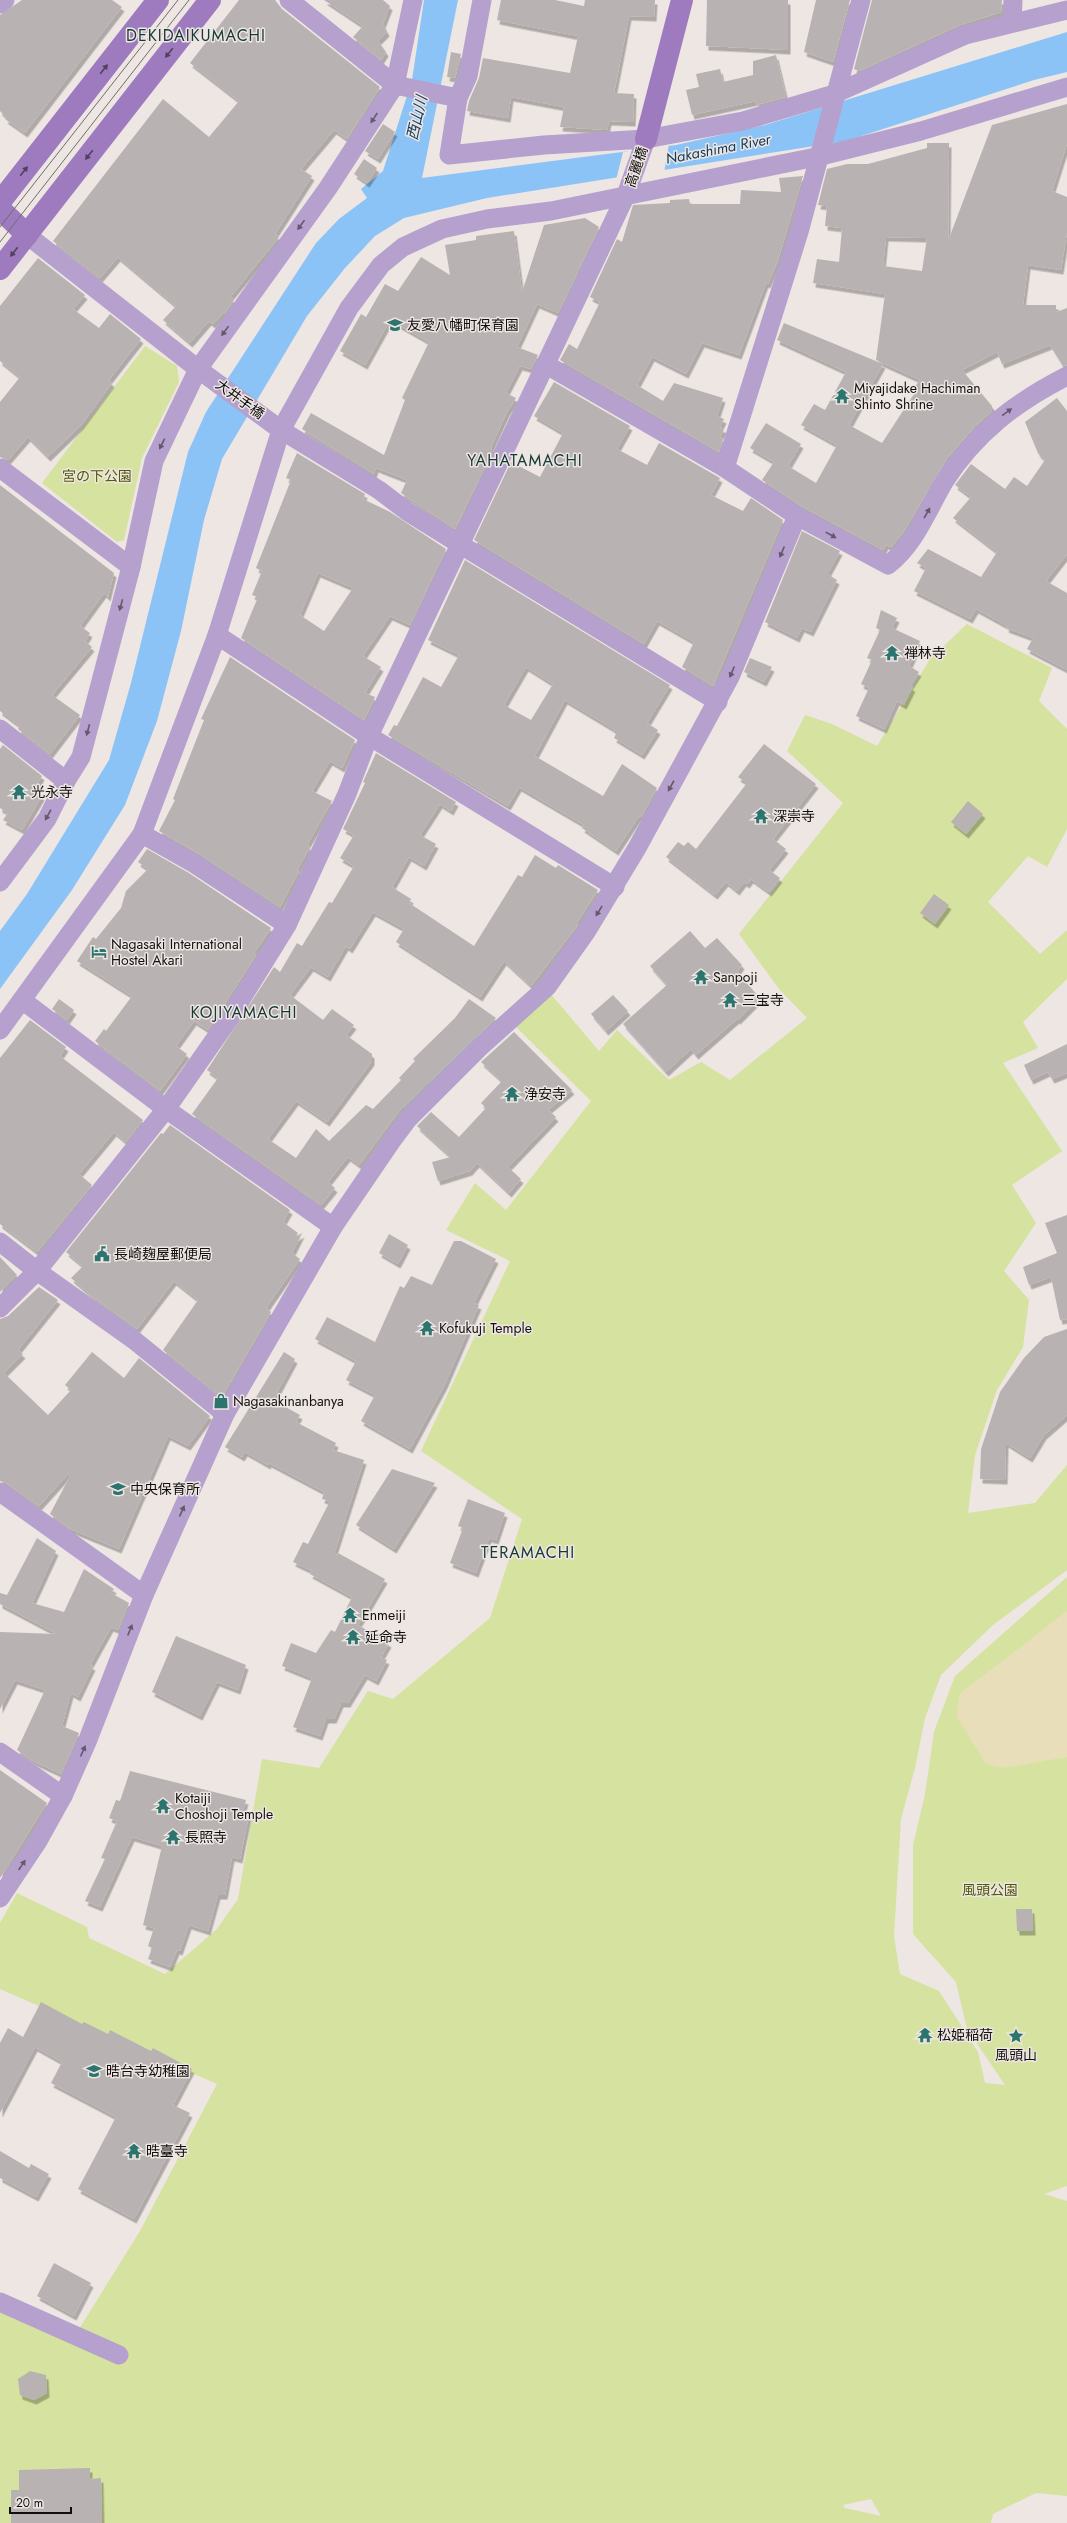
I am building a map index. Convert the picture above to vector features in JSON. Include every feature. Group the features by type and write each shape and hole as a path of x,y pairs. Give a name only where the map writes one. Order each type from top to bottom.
{"street":[{"path":"0,4 5,0"},
{"path":"0,202 158,0"},
{"path":"0,269 210,0"},
{"path":"289,0 395,85 458,98"},
{"path":"0,882 47,818 66,781 81,757 131,567 154,461 198,369 328,188 395,85 413,0"},
{"path":"482,0 468,76 458,98 449,154 544,145 646,139 743,121 834,94 965,35 1067,10"},
{"path":"646,139 682,0"},
{"path":"725,468 821,156 834,94 861,0"},
{"path":"1012,23 1013,0"},
{"path":"0,1030 142,834 217,635 281,430 360,290 381,265 403,248 442,229 487,219 551,211 626,195 723,178 821,156 922,130 1067,87"},
{"name":"高麗橋","path":"0,1308 37,1271 166,1110 229,1019 287,925 348,794 370,736 626,195 646,139"},
{"path":"0,209 27,235"},
{"name":"大井手橋","path":"27,235 198,369 281,430 379,490 408,512 461,546 718,702"},
{"path":"545,364 725,468 797,516 888,565 911,543 945,481 979,437 1003,414 1067,376"},
{"path":"0,468 131,567"},
{"path":"0,1898 38,1841 63,1796 87,1742 144,1595 225,1414 333,1227 408,1119 479,1048 546,987 615,887 718,702 730,677 797,516"},
{"path":"217,635 370,736 615,887"},
{"path":"0,729 66,781"},
{"path":"142,834 195,864 287,925"},
{"path":"22,1000 166,1110 333,1227"},
{"path":"0,1242 37,1271 134,1340 225,1414"},
{"path":"0,1492 144,1595"},
{"path":"0,1752 63,1796"},
{"path":"0,2302 119,2355"}],"green space":[{"name":"宮の下公園","path":"145,346 177,366 179,382 142,458 124,540 117,542 42,483"},
{"name":"風頭公園","path":"967,624 1052,668 1039,701 1067,729 1067,829 1047,867 1028,856 988,902 1040,954 1067,930 1067,979 1023,1022 1038,1048 1003,1063 1062,1151 1012,1185 1036,1223 1004,1271 1029,1300 1023,1347 997,1390 975,1455 968,1513 1035,1503 1067,1465 1067,1570 993,1625 941,1675 925,1718 915,1768 901,1819 894,1936 900,1974 939,1991 978,2052 985,2083 1005,2085 967,2029 956,1982 913,1934 913,1845 925,1794 934,1732 955,1676 1067,1577 1067,2186 1044,2194 1067,2201 1067,2496 1036,2493 993,2514 991,2523 0,2523 0,2309 74,2337 140,2231 217,2084 0,1989 0,1923 17,1893 87,1927 89,1938 165,1974 217,1929 238,1899 262,1759 319,1768 368,1691 393,1699 490,1618 522,1519 421,1451 510,1261 446,1230 475,1183 506,1210 591,1101 515,1026 550,993 599,1051 617,1030 669,1080 701,1062 730,1080 807,1018 779,989 739,934 843,803 787,751 805,715 832,724 877,746 930,659","holes":["871,2499 881,2516 845,2508 843,2505"]}],"sand":[{"path":"1067,1611 1067,1757 1005,1768 986,1764 957,1717 959,1694"}],"water":[{"path":"424,0 458,0 422,178 676,145 765,125 1067,32 1067,72 1034,80 846,141 487,198 404,218 375,236 345,268 307,316 222,459 204,520 181,631 157,721 125,805 72,890 0,989 0,931 27,894 109,760 131,683 188,452 206,412 316,243 339,219 367,198 361,189 383,171 412,80"}],"pier":[{"path":"669,144 664,173 616,180 623,152"}],"building":[{"path":"22,0 112,0 122,7 25,133 5,119 7,118 0,111 0,15"},
{"path":"239,0 275,0 282,9 380,87 347,139 334,130 301,169 312,176 275,234 279,237 230,297 234,300 224,314 223,313 213,324 209,321 190,343 163,320 176,306 118,257 100,278 53,241 163,99 209,137 239,101 190,63"},
{"path":"324,0 383,0 390,6 383,24 387,32 378,41 386,52 381,60 353,37 363,26"},
{"path":"501,0 555,0 584,6 585,0 655,0 654,17 629,16 614,93 634,94 633,122 609,121 607,130 560,127 564,107 511,97 508,118 467,111 469,101 479,78 483,58 570,73 578,36 497,20"},
{"path":"707,0 788,0 788,50 706,46"},
{"path":"816,0 850,0 833,62 804,52"},
{"path":"872,0 1002,0 1001,12 960,25 859,71 854,69"},
{"path":"451,52 461,54 455,78 447,77"},
{"path":"776,55 786,97 757,105 756,101 692,115 686,90 699,87 696,74 720,69 723,82 753,75 753,61"},
{"path":"1067,104 1067,144 1052,191 1067,197 1067,232 1061,270 1028,265 1023,305 1056,305 1056,312 1067,308 1067,365 1063,366 1050,345 1002,364 997,352 962,370 992,406 992,411 975,426 947,458 904,531 891,547 886,545 883,550 803,507 762,480 774,462 750,448 766,423 801,444 788,466 816,483 837,445 801,425 814,404 825,410 846,372 777,340 784,323 883,364 849,425 882,443 914,394 911,392 920,380 876,360 885,294 813,283 817,259 839,262 842,228 825,226 827,206 818,205 827,169 847,164 868,164 927,148 927,143 949,143 948,241 992,125","holes":["886,237 927,238 922,271 883,266"]},
{"path":"383,124 395,132 378,159 365,151"},
{"path":"364,159 377,168 367,183 354,174"},
{"path":"803,176 778,260 768,284 766,283 739,355 702,343 686,374 652,357 637,385 663,401 674,383 723,398 717,416 724,419 720,427 724,429 720,437 723,439 719,452 560,360 569,344 577,349 600,302 590,297 617,239 622,242 633,205 670,203 670,200 689,199 690,204 740,204 741,190 781,192 779,178"},
{"path":"585,218 599,227 558,313 537,304 517,347 538,355 531,369 520,366 506,393 516,398 507,412 491,447 492,452 455,529 401,493 407,480 376,468 374,474 302,429 311,413 384,455 405,400 402,398 429,342 390,320 365,365 340,351 361,314 366,317 385,284 398,291 421,257 450,275 445,245 476,240 476,236 514,231 522,292 544,225"},
{"path":"38,258 85,295 73,309 99,328 110,314 141,339 109,380 112,383 81,425 48,457 28,437 8,460 0,457 0,402 20,377 0,361 0,306"},
{"path":"554,382 630,426 617,449 647,465 659,443 720,478 711,495 743,511 751,498 783,520 713,686 682,667 694,642 657,621 644,644 474,540 511,462 540,477 563,433 534,416"},
{"path":"1057,398 1067,411 1067,554 1046,581 1067,593 1067,670 1027,649 1033,638 1006,628 1007,626 976,609 970,619 914,591 926,568 917,563 928,549 981,577 997,552 953,518 971,497 955,485 971,464 1005,489 1014,477 1027,486 1045,460 1038,453 1025,422"},
{"path":"297,453 365,494 363,499 390,512 446,549 410,625 390,616 363,656 381,667 365,693 375,697 364,720 241,638 258,597 252,595 262,571 256,568 291,480 286,478","holes":["318,573 353,588 324,631 300,615"]},
{"path":"0,485 114,573 108,597 104,593 80,626 90,633 85,641 92,647 52,695 80,715 50,754 18,729 20,726 0,711"},
{"path":"802,531 840,551 829,571 829,575 837,580 811,632 802,628 797,638 765,622"},
{"path":"465,560 670,685 647,723 658,730 642,755 614,738 616,734 613,732 615,730 565,700 535,756 603,796 622,764 657,788 641,817 639,816 616,851 582,828 584,825 519,787 508,806 388,735 394,725 397,726 423,677 441,687 459,655 428,640","holes":["526,667 553,684 531,720 504,705"]},
{"name":"禅林寺","path":"881,610 897,618 892,628 920,641 909,666 919,672 910,686 913,687 904,705 897,701 884,729 856,716 869,688 861,684 872,660 867,658 880,630 876,628"},
{"path":"230,657 355,740 342,768 330,761 312,791 332,801 307,845 310,847 297,870 299,871 280,907 201,855 159,831 175,800 173,799 204,720 201,719"},
{"path":"750,658 772,667 764,682 744,672"},
{"name":"深崇寺","path":"764,744 816,784 773,839 786,849 769,870 780,878 769,892 751,879 747,884 744,882 737,891 726,882 715,895 666,857 678,842 684,846 688,842 696,849 747,783 738,777"},
{"name":"光永寺","path":"3,745 42,776 34,789 42,796 22,830 3,820 8,813 0,808 0,749"},
{"path":"376,753 456,802 451,811 440,804 420,835 436,844 424,866 409,857 392,887 411,899 409,903 474,946 518,875 522,877 535,855 556,868 558,865 598,890 578,921 577,926 531,986 504,961 480,997 396,942 404,929 373,912 350,949 346,946 328,977 311,967 290,995 323,1020 332,1009 354,1025 346,1035 372,1054 372,1061 327,1122 296,1101 268,1139 296,1158 316,1129 329,1141 366,1105 373,1109 401,1080 399,1078 415,1061 413,1059 455,1018 469,999 496,1018 400,1110 359,1165 348,1157 328,1182 335,1188 321,1205 192,1114 218,1078 207,1070 274,967 280,972 297,943 302,946 329,902 332,903 354,866 340,858 354,835 343,829 365,783 363,782"},
{"path":"968,801 983,814 966,834 951,822"},
{"path":"147,849 189,873 271,928 254,953 256,955 208,1030 194,1021 176,1046 187,1054 160,1091 95,1041 104,1029 106,1031 132,996 77,961 93,937 96,939 121,908 126,891 148,869 138,862"},
{"path":"934,894 949,905 935,924 920,913"},
{"name":"三宝寺","path":"690,931 705,948 717,938 742,965 737,972 760,998 738,1020 737,1019 696,1055 691,1049 666,1072 623,1024 667,985 650,966"},
{"path":"613,995 628,1011 606,1031 591,1014"},
{"path":"59,999 74,1010 67,1020 52,1009"},
{"path":"30,1020 66,1047 60,1056 143,1120 126,1142 114,1132 79,1174 92,1185 37,1252 0,1224 0,1058"},
{"path":"514,1032 572,1090 548,1110 556,1117 508,1167 521,1179 509,1193 477,1163 470,1171 438,1181 432,1162 451,1157 417,1126 431,1112 459,1137 486,1108 481,1103 502,1081 481,1062"},
{"path":"1067,1044 1067,1073 1052,1079 1048,1072 1031,1080 1024,1065"},
{"path":"170,1125 290,1210 283,1222 298,1233 295,1237 302,1233 292,1253 300,1259 266,1308 271,1312 222,1397 163,1350 198,1300 174,1281 137,1329 93,1297 71,1278 83,1266 66,1252 161,1133 163,1134"},
{"path":"1067,1215 1067,1319 1060,1320 1051,1277 1029,1285 1023,1267 1057,1253 1045,1223"},
{"path":"389,1234 408,1245 398,1264 379,1253"},
{"path":"454,1241 461,1241 496,1259 474,1303 479,1305 445,1384 410,1449 361,1421 375,1395 346,1380 356,1361 315,1339 327,1317 375,1342 400,1286 404,1288 411,1276 432,1285"},
{"path":"0,1257 17,1275 0,1292"},
{"path":"39,1287 58,1300 18,1350 23,1354 4,1373 48,1415 71,1390 65,1385 92,1352 124,1378 139,1358 210,1416 188,1446 168,1436 119,1549 70,1529 50,1514 70,1476 68,1474 39,1506 6,1483 0,1481 0,1319 8,1316"},
{"path":"1067,1329 1067,1415 1044,1435 1030,1458 1006,1443 1005,1480 980,1479 981,1449 1000,1392 1024,1358 1044,1337"},
{"path":"284,1352 295,1359 273,1400 300,1415 296,1422 336,1443 333,1450 364,1460 334,1554 337,1555 338,1553 385,1579 358,1625 389,1643 381,1657 387,1660 376,1681 365,1675 348,1703 341,1703 334,1719 326,1719 320,1736 293,1727 312,1678 282,1666 291,1643 316,1653 331,1630 335,1632 352,1597 310,1574 312,1571 293,1562 303,1542 308,1544 330,1501 322,1499 324,1492 269,1463 268,1465 245,1452 242,1457 225,1447"},
{"path":"392,1469 435,1483 394,1549 356,1525"},
{"path":"468,1499 505,1513 496,1540 489,1538 476,1573 450,1563 463,1528 458,1526"},
{"path":"37,1538 56,1551 32,1603 64,1612 84,1569 114,1589 111,1593 129,1603 118,1630 111,1627 90,1665 93,1666 78,1697 71,1693 62,1726 79,1733 61,1774 33,1761 17,1750 45,1690 15,1680 0,1709 0,1632 57,1634 0,1604 0,1593 7,1595"},
{"path":"176,1636 246,1665 238,1690 217,1682 200,1716 152,1692"},
{"path":"0,1770 47,1803 0,1878"},
{"name":"長照寺","path":"130,1771 246,1800 242,1814 249,1815 240,1859 232,1857 225,1895 218,1895 208,1931 189,1925 180,1951 177,1950 170,1967 148,1959 152,1948 148,1946 154,1928 143,1925 162,1846 132,1837 100,1907 85,1901 105,1859 101,1858 117,1821 109,1818 116,1800 120,1801"},
{"path":"1016,1909 1032,1909 1033,1931 1017,1931"},
{"path":"41,2002 82,2024 84,2022 108,2034 110,2030 151,2051 153,2048 192,2069 173,2105 190,2113 134,2219 78,2189 116,2117 51,2083 62,2062 35,2047 0,2113 0,2043 8,2028 23,2037"},
{"path":"0,2151 29,2168 31,2164 49,2174 36,2197 0,2178"},
{"path":"54,2263 91,2283 74,2316 37,2296"},
{"path":"30,2371 46,2375 47,2393 34,2400 20,2395 18,2379"},
{"path":"90,2468 90,2479 101,2478 102,2523 11,2523 11,2490 19,2490 19,2470"}],"tram line":[{"path":"0,227 178,0"},
{"path":"0,242 189,0"}],"place":[{"name":"友愛八幡町保育園","path":"395,325"},
{"name":"Miyajidake Hachiman Shinto Shrine","path":"842,396"},
{"name":"禅林寺","path":"892,653"},
{"name":"光永寺","path":"19,792"},
{"name":"深崇寺","path":"761,816"},
{"name":"Nagasaki International Hostel Akari","path":"99,952"},
{"name":"Sanpoji","path":"701,977"},
{"name":"三宝寺","path":"730,1000"},
{"name":"浄安寺","path":"512,1094"},
{"name":"長崎麹屋郵便局","path":"102,1254"},
{"name":"Kofukuji Temple","path":"427,1328"},
{"name":"Nagasakinanbanya","path":"221,1401"},
{"name":"中央保育所","path":"118,1489"},
{"name":"Enmeiji","path":"350,1615"},
{"name":"延命寺","path":"353,1637"},
{"name":"Kotaiji Choshoji Temple","path":"163,1806"},
{"name":"長照寺","path":"173,1837"},
{"name":"松姫稲荷","path":"925,2035"},
{"name":"風頭山","path":"1016,2036"},
{"name":"晧台寺幼稚園","path":"94,2071"},
{"name":"晧臺寺","path":"134,2151"}],"district":[{"name":"DEKIDAIKUMACHI","path":"196,35"},
{"name":"YAHATAMACHI","path":"525,460"},
{"name":"KOJIYAMACHI","path":"244,1012"},
{"name":"TERAMACHI","path":"528,1552"}],"water label":[{"name":"西山川","path":"417,118"},
{"name":"Nakashima River","path":"718,149"}]}
